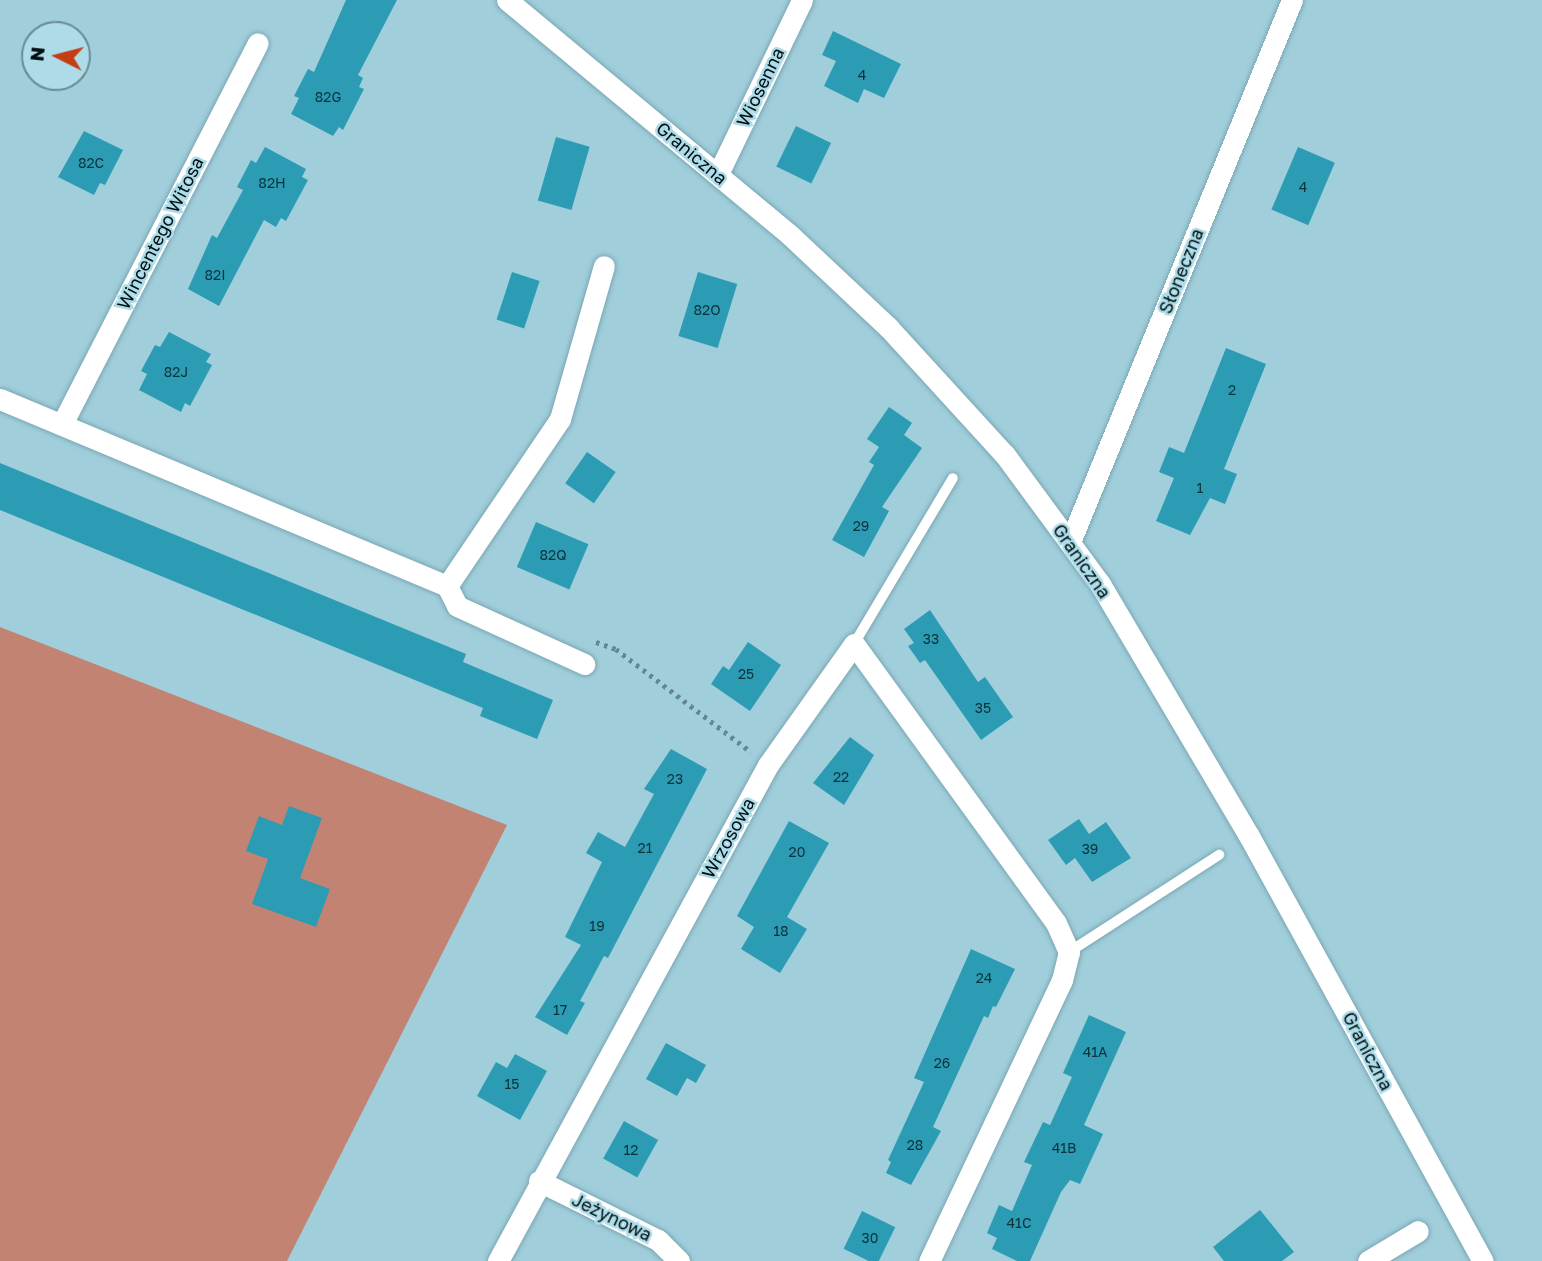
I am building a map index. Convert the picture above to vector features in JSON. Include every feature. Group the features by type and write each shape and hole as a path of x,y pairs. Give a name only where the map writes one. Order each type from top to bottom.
{"street":[{"name":"Graniczna","path":"507,0 718,174 888,327 1005,456 1100,584 1248,834 1483,1261"},
{"name":"Wiosenna","path":"718,174 802,0"},
{"name":"Słoneczna","path":"1070,542 1292,0"},
{"name":"Wincentego Witosa","path":"62,424 258,43"},
{"path":"447,586 560,419 604,266"},
{"path":"0,399 447,586 457,606 584,664"},
{"path":"855,644 1056,923 1069,951 1062,980 929,1261"},
{"name":"Wrzosowa","path":"498,1261 539,1181 768,765 855,644"},
{"name":"Jeżynowa","path":"539,1181 658,1240 679,1261"},
{"path":"1368,1261 1418,1231"}],"lane":[{"name":"Wrzosowa","path":"855,644 954,478"},
{"path":"1069,951 1219,855"}],"path":[{"path":"590,639 617,649 768,765"}],"shaded area":[{"path":"0,627 507,825 287,1261 0,1261"}],"building":[{"path":"346,0 397,0 358,75 363,78 359,87 364,89 343,130 339,127 333,136 291,114 299,98 294,96 308,69 314,72"},
{"path":"833,31 901,64 884,98 864,89 858,103 824,86 836,61 822,55"},
{"path":"796,126 831,143 811,184 776,166"},
{"path":"84,131 123,150 105,185 100,183 94,195 58,177"},
{"path":"556,137 590,147 571,210 538,200"},
{"path":"265,147 306,169 302,177 308,180 286,221 281,218 276,227 264,220 219,306 188,289 212,235 217,238 243,190 237,187 251,160 256,163"},
{"path":"1298,147 1335,163 1308,225 1271,210"},
{"path":"512,272 540,281 524,329 497,320"},
{"path":"698,272 737,284 718,348 678,336"},
{"path":"169,332 211,354 206,362 212,365 190,406 185,403 181,412 139,390 147,374 141,371 155,345 160,347"},
{"path":"1226,348 1266,364 1224,469 1237,474 1225,504 1210,498 1190,535 1156,521 1174,478 1159,472 1169,447 1184,453"},
{"path":"889,407 912,423 904,435 922,448 882,507 889,511 864,557 832,540 874,465 869,462 879,447 867,439"},
{"path":"587,452 616,472 594,503 565,483"},
{"path":"0,463 466,654 463,662 553,700 537,739 480,716 483,708 0,510"},
{"path":"536,522 588,544 569,589 517,567"},
{"path":"930,610 978,682 985,677 1013,717 981,740 925,660 920,663 908,646 914,643 904,629"},
{"path":"748,642 781,665 750,711 711,684 723,666 729,670"},
{"path":"850,737 874,755 844,805 813,783"},
{"path":"671,749 707,769 608,958 604,956 580,1001 585,1003 567,1035 535,1017 581,945 565,937 602,862 586,853 598,832 625,847 654,794 644,789"},
{"path":"289,806 322,818 300,878 330,889 316,927 252,904 268,859 246,851 259,816 282,825"},
{"path":"1079,819 1089,834 1106,822 1131,858 1092,882 1075,858 1066,865 1048,840"},
{"path":"789,821 829,843 787,917 807,929 780,973 741,949 754,927 737,916"},
{"path":"971,949 1015,969 996,1007 993,1006 988,1018 984,1016 933,1127 941,1131 911,1185 886,1173 891,1162 888,1160 924,1082 914,1078"},
{"path":"1089,1015 1126,1032 1084,1125 1103,1134 1080,1184 1070,1180 1061,1192 1030,1261 1017,1261 992,1249 997,1238 987,1233 999,1205 1012,1211 1032,1165 1024,1162 1043,1122 1050,1125 1072,1077 1063,1073"},
{"path":"666,1043 706,1065 696,1083 687,1078 677,1096 646,1079"},
{"path":"515,1054 547,1071 520,1120 477,1096 496,1062 507,1068"},
{"path":"624,1121 658,1140 637,1178 603,1159"},
{"path":"1260,1210 1294,1252 1282,1261 1224,1261 1213,1247"},
{"path":"862,1211 895,1227 879,1261 869,1261 844,1249"}]}
